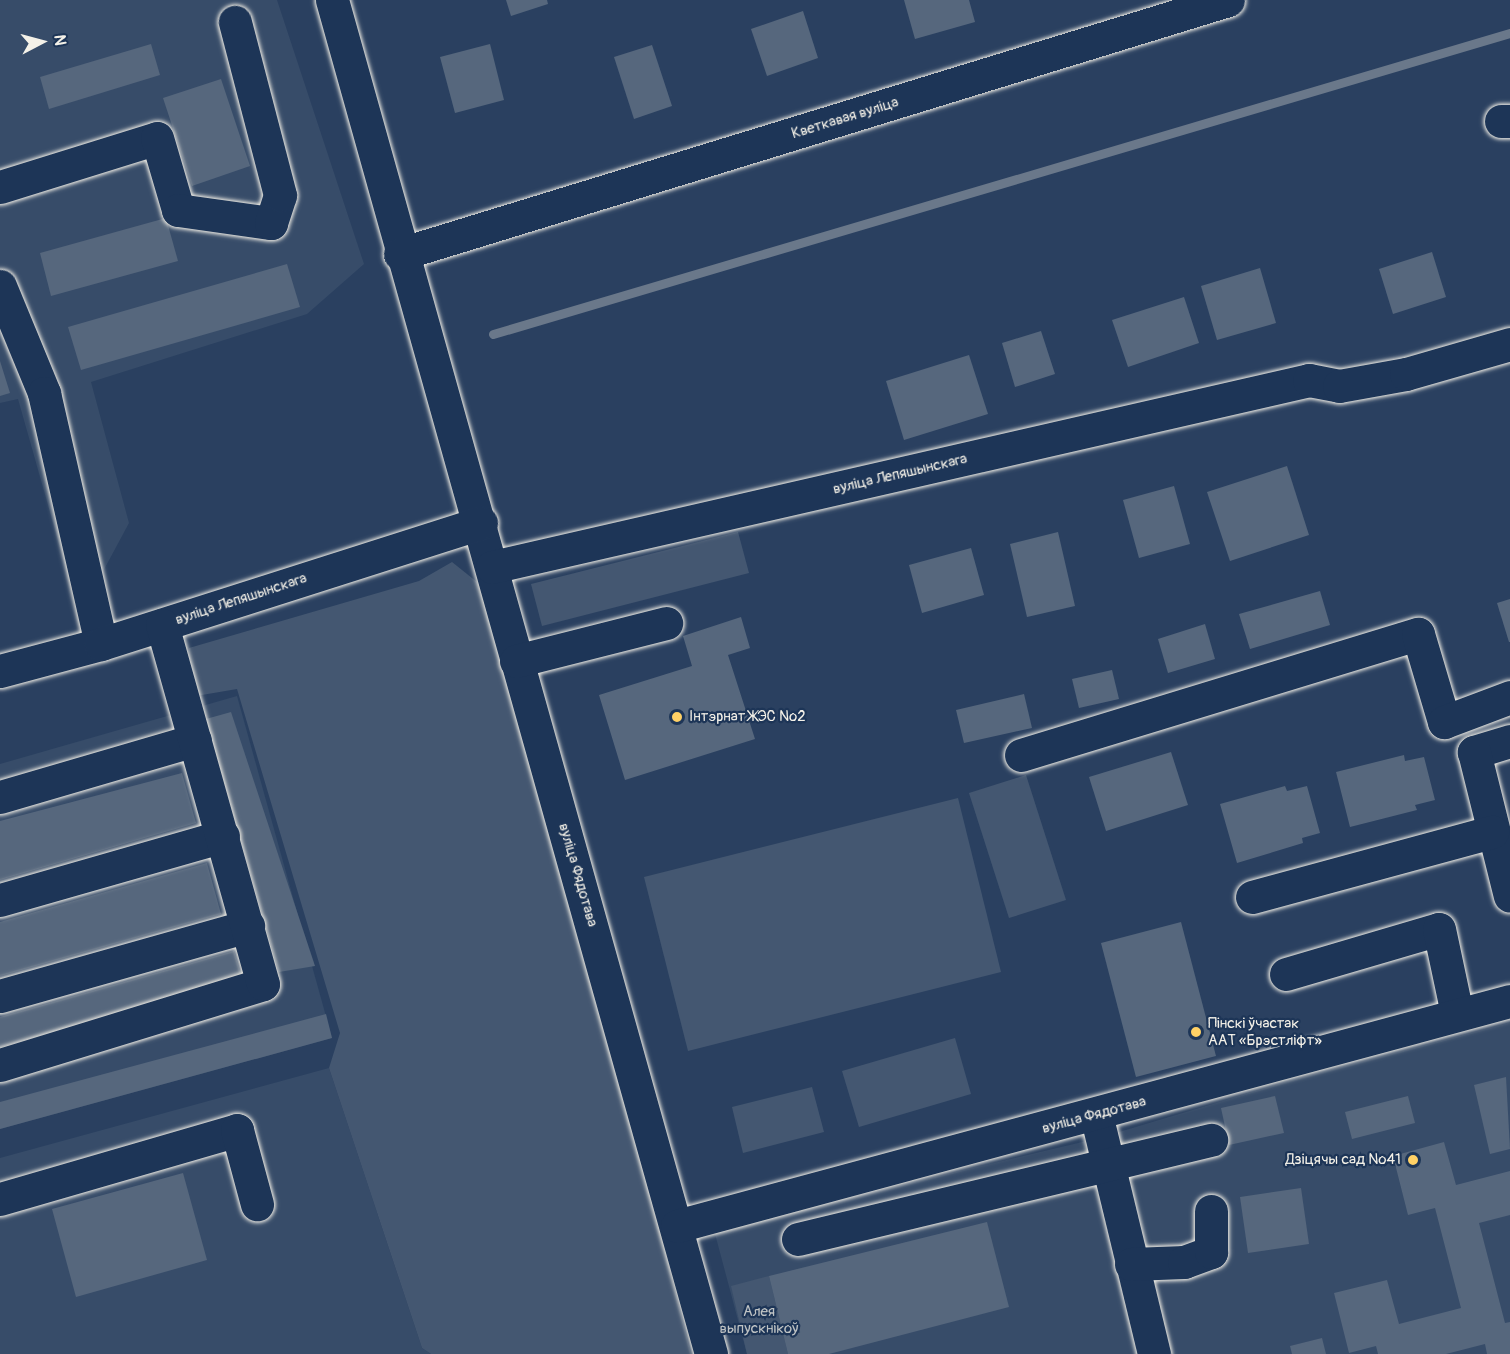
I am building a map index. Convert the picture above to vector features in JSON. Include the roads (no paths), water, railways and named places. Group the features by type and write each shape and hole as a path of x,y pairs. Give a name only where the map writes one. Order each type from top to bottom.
{"street":[{"name":"вуліца Фядотава","path":"332,0 400,254 481,523 516,661 677,1226 711,1354"},
{"name":"Кветкавая вуліца","path":"400,254 1228,0"},
{"path":"0,188 157,138 178,210 271,224 280,195 235,22"},
{"path":"0,286 44,393 101,644"},
{"name":"вуліца Лепяшынскага","path":"492,567 1309,380 1339,386 1406,374 1510,344"},
{"name":"вуліца Лепяшынскага","path":"0,671 101,644 481,523"},
{"path":"516,661 666,623"},
{"path":"0,1065 263,984 162,625"},
{"path":"1022,755 1418,634 1444,722 1509,698"},
{"path":"0,797 195,740"},
{"path":"1510,741 1474,752 1492,832 1510,896"},
{"path":"1252,897 1492,832"},
{"path":"0,900 223,836"},
{"path":"0,996 248,926"},
{"path":"1286,974 1439,929 1457,1014"},
{"name":"вуліца Фядотава","path":"677,1226 1510,1001"},
{"path":"1095,1114 1154,1354"},
{"path":"0,1199 237,1130 258,1204"},
{"path":"798,1239 1106,1162 1211,1140"},
{"path":"1131,1264 1184,1262 1211,1252 1211,1211"}],"waterway":[{"path":"493,334 1510,33"}],"place":[{"name":"Інтэрнат ЖЭС №2","path":"677,717"},
{"name":"Пінскі ўчастак ААТ «Брэстліфт»","path":"1196,1032"},
{"name":"Дзіцячы сад №41","path":"1413,1160"}],"park label":[{"name":"Алея выпускнікоў","path":"759,1320"}]}
